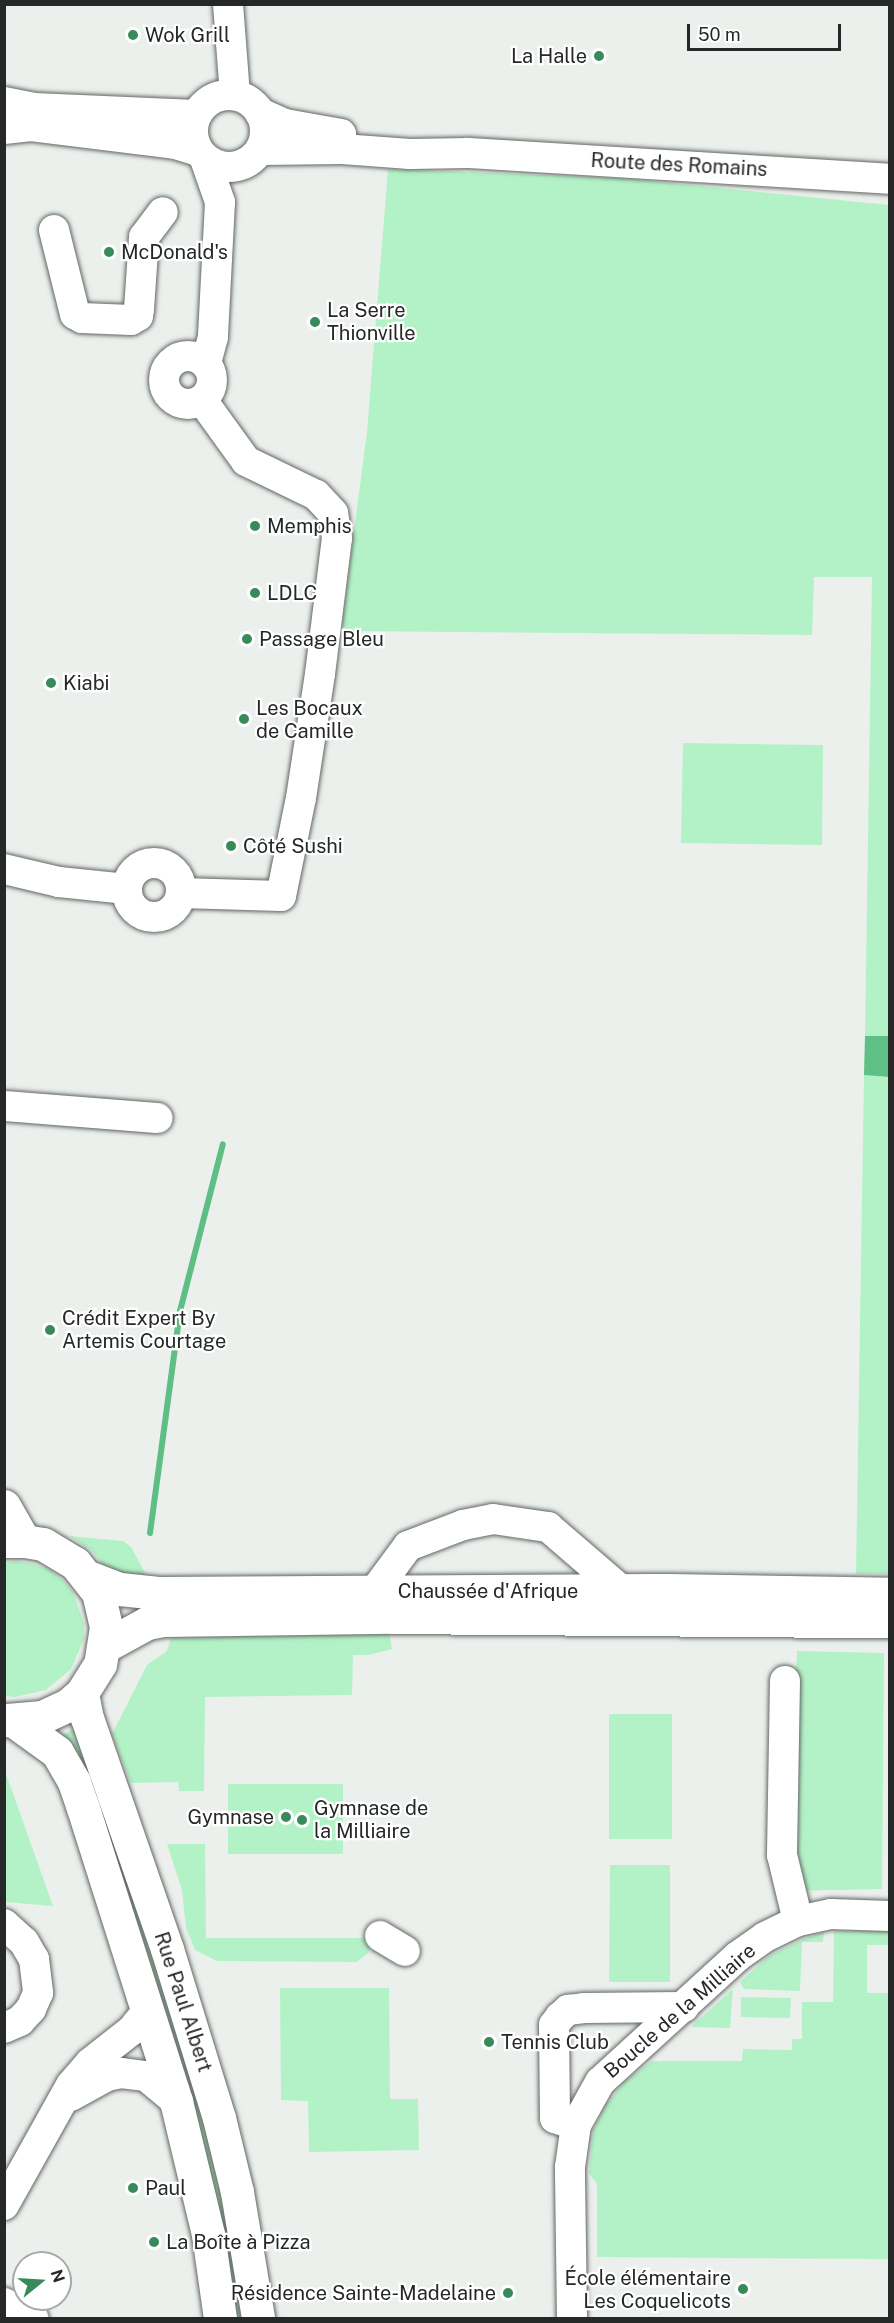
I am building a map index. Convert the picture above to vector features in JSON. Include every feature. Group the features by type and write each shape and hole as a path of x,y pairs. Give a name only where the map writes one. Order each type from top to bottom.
{"main road":[{"path":"4,1506 14,1541 60,1552 88,1577 104,1609 105,1646 100,1664 82,1693 55,1712 42,1718 9,1721"},
{"name":"Chaussée d'Afrique","path":"88,1577 120,1589 156,1593 621,1590 890,1594"},
{"name":"Chaussée d'Afrique","path":"105,1646 139,1627 163,1620 437,1617 890,1621"},
{"name":"Rue Paul Albert","path":"82,1693 87,1718 167,1949 219,2118 237,2192 258,2319"},
{"name":"Rue Paul Albert","path":"9,1721 57,1752 74,1782 176,2101 208,2234 220,2319"}],"street":[{"path":"206,363 213,337 220,202 193,140 196,115 212,99 235,95 228,4"},
{"name":"Route des Romains","path":"235,95 254,104 260,113 285,124 329,133 404,140 468,153"},
{"path":"4,102 34,108 196,115"},
{"path":"220,202 265,137 265,125 260,113"},
{"name":"Route des Romains","path":"4,129 31,126 175,144 201,155 216,166 228,168 251,158 342,149 410,154 468,153 890,178"},
{"path":"54,230 75,314 82,318 131,320 138,316 144,237 163,212"},
{"path":"183,356 199,358 210,370 211,386 202,400 187,404 173,399 165,386 164,379 170,365 183,356"},
{"path":"4,869 59,882 127,889 131,875 138,868 154,863 163,864 177,876 181,893 281,896 332,590 337,538 333,513 316,495 246,461 202,400"},
{"path":"4,1106 158,1118"},
{"path":"375,1592 408,1546 463,1525 493,1519 548,1527 621,1590"},
{"path":"785,1681 782,1855 798,1921"},
{"name":"Boucle de la Milliaire","path":"572,2319 570,2167 576,2125 600,2082 738,1956 765,1937 798,1921 831,1914 890,1916"},
{"path":"4,1924 24,1942 34,1959 38,1993 31,2009 20,2021 4,2028"},
{"path":"576,2125 555,2118 554,2025 560,2017 568,2010 584,2008 684,2007"},
{"path":"4,2205 48,2123 79,2074 132,2030 148,2010"},
{"path":"66,2097 78,2094 107,2076 121,2073 146,2076 176,2101"},
{"path":"4,2303 33,2319"}],"green space":[{"path":"388,169 620,178 889,205 889,1036 865,1036 872,577 814,577 812,635 348,631 342,624 367,432"},
{"path":"683,743 823,745 822,845 681,843"},
{"path":"865,1036 889,1036 889,1077 864,1075"},
{"path":"864,1075 889,1077 890,1574 856,1574"},
{"path":"69,1536 123,1541 131,1547 149,1580 108,1570 91,1550"},
{"path":"16,1561 50,1570 63,1580 73,1592 84,1623 84,1639 71,1669 46,1690 15,1697 5,1696 4,1563"},
{"path":"389,1632 392,1649 369,1655 353,1655 352,1695 205,1697 204,1791 179,1791 178,1782 131,1783 112,1734 147,1665 167,1651 171,1638"},
{"path":"797,1651 884,1653 882,1889 785,1891"},
{"path":"609,1714 672,1714 672,1839 609,1839"},
{"path":"80,1726 200,2094 247,2318 233,2318 60,1736"},
{"path":"5,1771 53,1906 5,1902"},
{"name":"Gymnase","path":"228,1784 343,1784 343,1854 228,1854"},
{"path":"167,1844 205,1844 206,1938 369,1938 369,1952 357,1962 217,1961 195,1950 186,1928 182,1890"},
{"path":"610,1865 670,1865 670,1982 609,1982"},
{"path":"834,1931 889,1931 889,1945 867,1945 867,1993 889,1993 889,2259 597,2257 597,2184 589,2173 593,2131 605,2106 624,2082 652,2061 742,2061 743,2049 792,2050 792,2039 802,2039 802,2002 833,2002"},
{"path":"824,1932 823,1942 802,1942 800,1991 744,1989 740,1982 769,1956 803,1939"},
{"path":"280,1988 389,1988 390,2099 418,2099 419,2150 309,2152 308,2101 281,2100"},
{"path":"733,1989 730,2028 691,2027"},
{"path":"741,1997 791,1998 790,2018 741,2017"}],"waterway":[{"path":"150,1533 180,1311 223,1144"}],"place":[{"name":"Wok Grill","path":"133,35"},
{"name":"La Halle","path":"599,56"},
{"name":"McDonald's","path":"109,252"},
{"name":"La Serre Thionville","path":"315,322"},
{"name":"Memphis","path":"255,526"},
{"name":"LDLC","path":"255,593"},
{"name":"Passage Bleu","path":"247,639"},
{"name":"Kiabi","path":"51,683"},
{"name":"Les Bocaux de Camille","path":"244,719"},
{"name":"Côté Sushi","path":"231,846"},
{"name":"Crédit Expert By Artemis Courtage","path":"50,1330"},
{"name":"Gymnase","path":"286,1817"},
{"name":"Gymnase de la Milliaire","path":"302,1820"},
{"name":"Tennis Club","path":"489,2042"},
{"name":"Paul","path":"133,2188"},
{"name":"La Boîte à Pizza","path":"154,2242"},
{"name":"École élémentaire Les Coquelicots","path":"743,2289"},
{"name":"Résidence Sainte-Madelaine","path":"508,2293"}]}
